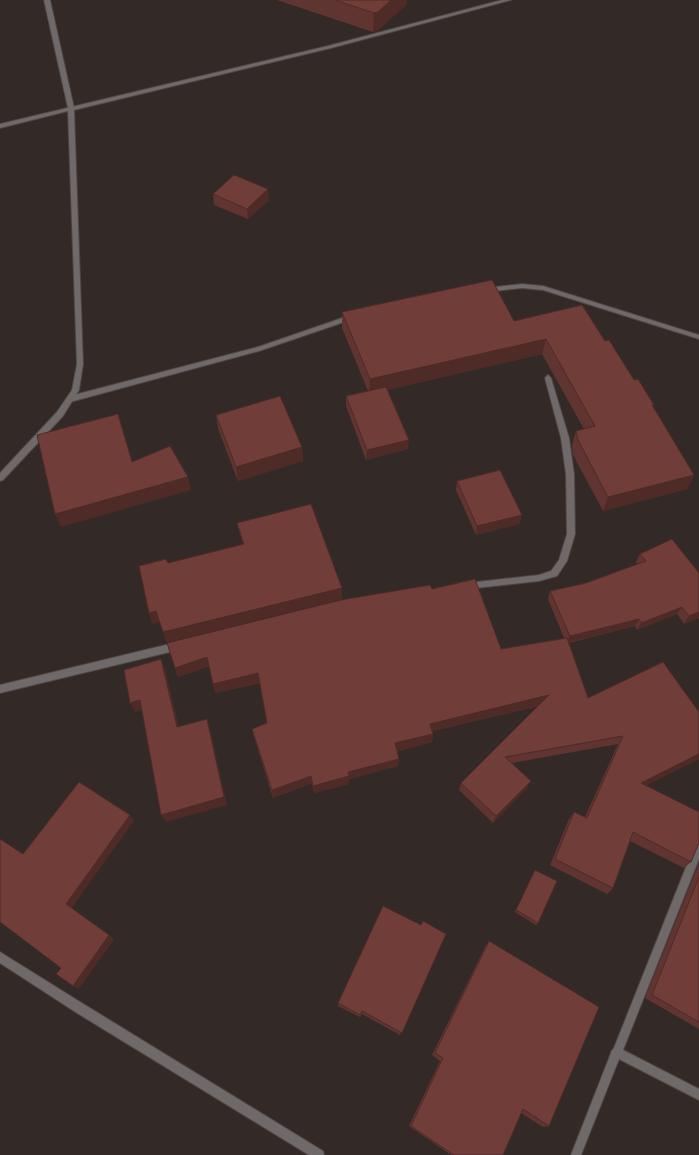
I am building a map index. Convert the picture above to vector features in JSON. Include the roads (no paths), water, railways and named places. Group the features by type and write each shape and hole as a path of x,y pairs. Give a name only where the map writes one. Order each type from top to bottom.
{"street":[{"path":"0,478 60,414 76,390 80,364 71,108 47,0"},
{"path":"0,126 329,47 508,0"},
{"path":"480,291 517,285 532,285 699,337"},
{"path":"70,399 259,349 355,316"},
{"path":"456,587 540,578 554,574 563,561 571,534 570,474 565,438 548,378"},
{"path":"0,689 188,644"},
{"path":"576,1155 699,847"},
{"path":"0,958 319,1155"},
{"path":"616,1052 699,1095"}]}
